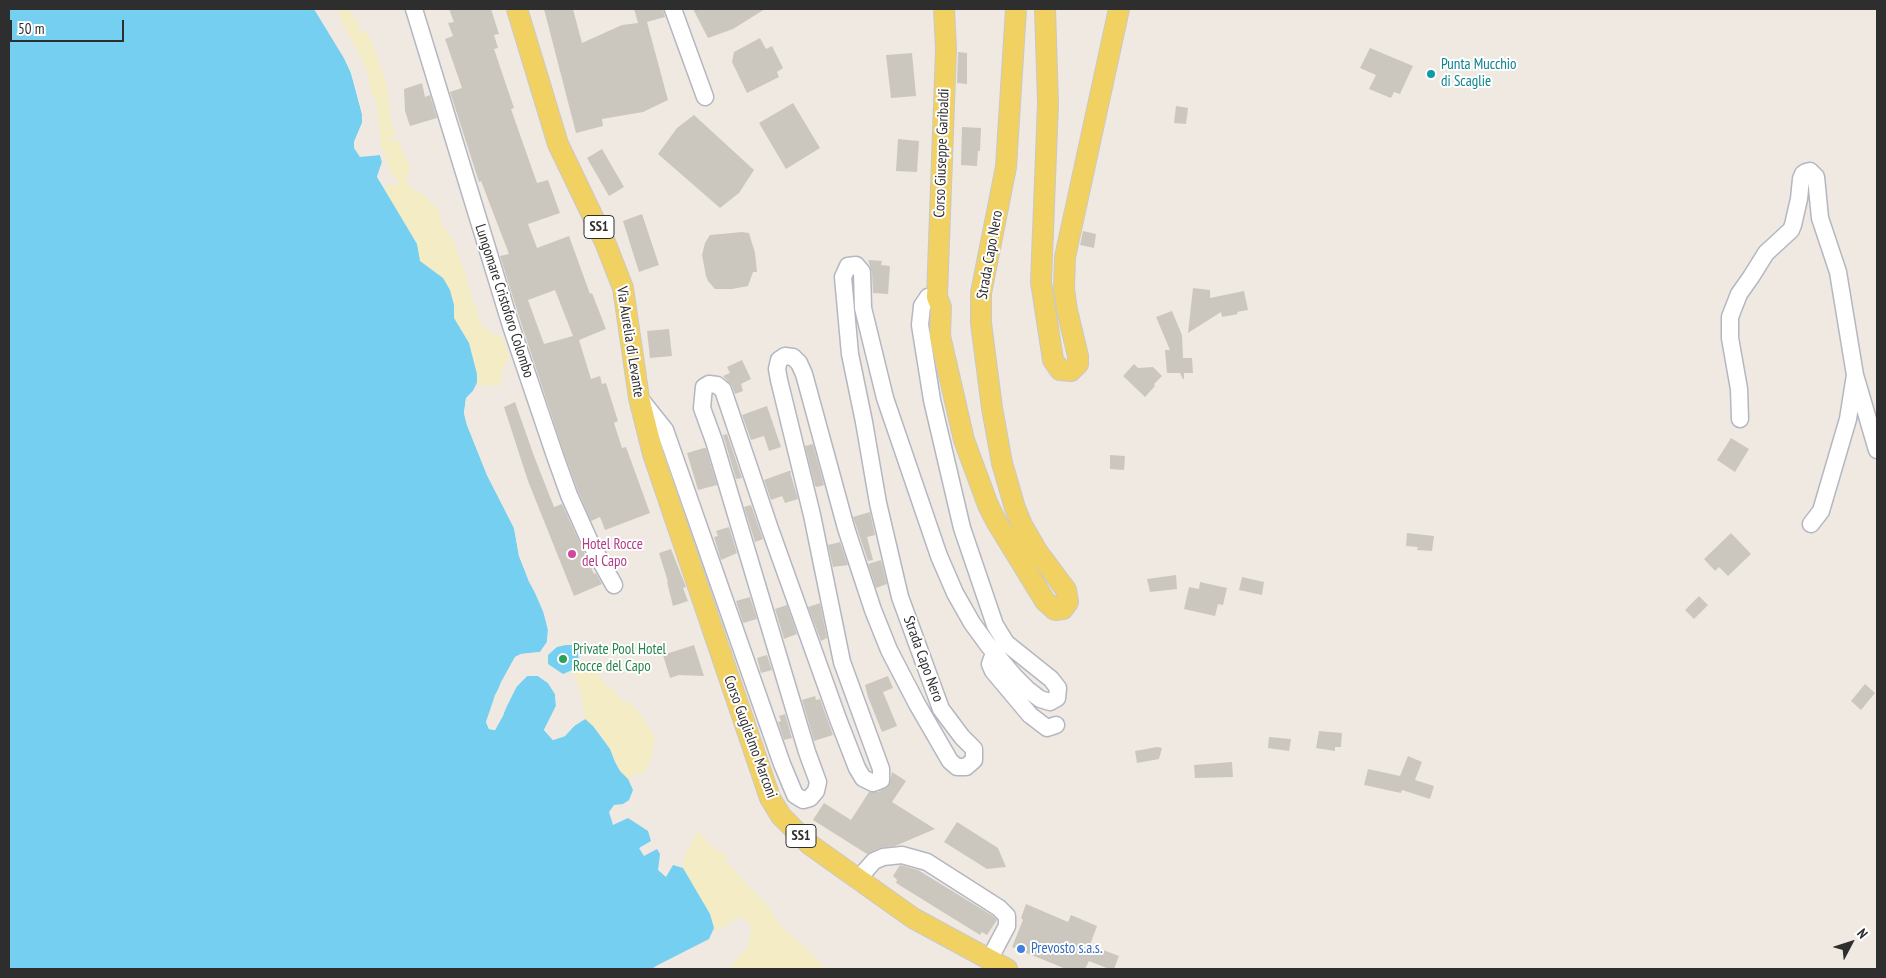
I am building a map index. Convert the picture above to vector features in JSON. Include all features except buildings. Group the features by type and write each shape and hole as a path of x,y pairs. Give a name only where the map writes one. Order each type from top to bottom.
{"main road":[{"name":"Via Aurelia di Levante","path":"517,9 558,144 605,242 623,288 639,398 653,454"},
{"name":"Corso Giuseppe Garibaldi","path":"937,296 946,49 944,9"},
{"name":"Strada Capo Nero","path":"937,296 941,307 940,336 945,362 964,440 977,478 996,521 1045,601 1055,610 1063,609 1068,602 1066,590 1037,551 1022,525 1007,483 992,408 981,323 982,293 1006,166 1016,9"},
{"path":"1045,9 1048,103 1041,282 1054,360 1060,370 1071,371 1078,364 1078,356 1064,289 1064,257 1118,9"},
{"name":"Corso Guglielmo Marconi","path":"653,454 763,782 781,816 809,844 913,918 998,965"}],"street":[{"name":"Lungomare Cristoforo Colombo","path":"414,9 511,326 556,456 590,542 614,585"},
{"path":"673,9 705,97"},
{"path":"1740,419 1739,389 1730,338 1730,318 1739,294 1766,253 1794,226 1801,179 1806,172 1810,172 1816,177 1820,218 1838,272 1855,375 1877,450"},
{"name":"Strada Capo Nero","path":"639,398 665,430 782,764 795,795 803,800 810,798 816,791 818,782 702,408 704,387 709,384 717,385 723,390 779,556 857,768 863,778 873,783 881,780 881,769 842,662 812,515 779,380 777,369 779,360 785,356 793,357 799,363 804,374 846,528 873,610 889,650 950,761 960,768 969,766 974,760 974,749 962,737 941,709 900,597 878,503 850,354 844,277 848,266 856,265 862,272 863,308 885,398 939,556 955,593 972,623 1014,676 1040,699 1050,702 1057,698 1058,688 1051,679 1006,643 995,625 962,528 932,400 920,325 922,306 928,297 937,296"},
{"path":"1811,524 1821,511 1848,419 1855,375"},
{"path":"994,653 990,664 993,671 1030,715 1047,728 1056,725"},
{"path":"858,879 874,861 892,855 915,858 935,867 999,908 1007,916 1007,926 998,965"}],"sand":[{"path":"337,9 350,9 353,19 357,19 361,33 367,31 386,80 390,119 397,135 392,134 391,139 398,141 410,166 407,183 415,191 422,193 439,211 443,226 454,241 479,320 490,332 503,338 510,357 502,371 501,385 484,386 477,383 477,374 469,343 454,318 454,305 429,269 420,261 417,244 391,203 384,187 399,183 390,172 381,144 376,101 369,88 369,78"},
{"path":"593,665 605,684 613,689 623,702 630,703 640,713 655,737 651,761 642,774 635,773 628,779 620,771 610,749 600,734 585,719 582,697 574,673"},
{"path":"698,830 709,844 718,851 725,853 727,863 767,905 781,926 826,969 731,969 733,963 747,949 751,935 750,923 740,917 718,930 714,928 710,914 683,868 684,857"}],"water":[{"path":"9,9 315,10 351,73 362,114 362,123 354,142 360,156 380,155 382,162 377,177 417,244 420,261 443,278 450,290 454,305 454,318 469,343 477,374 477,383 473,391 466,398 464,413 467,425 487,475 514,528 519,556 545,616 548,630 547,642 540,652 521,654 515,657 495,695 486,722 489,729 495,730 517,686 527,676 538,676 548,683 555,694 556,706 544,730 553,740 565,736 574,726 585,719 593,726 610,749 620,771 628,779 633,790 629,800 623,804 614,805 609,812 613,825 628,818 648,831 651,841 639,848 644,856 657,849 660,854 658,870 666,877 673,865 683,868 710,914 714,928 709,939 652,969 9,969"},
{"name":"Private Pool Hotel Rocce del Capo","path":"580,645 577,668 563,674 548,664 548,655 557,647"}],"pier":[{"path":"314,9 317,9 353,72 365,114 364,123 356,142 357,147 361,154 371,152 382,153 384,162 380,177 386,186 384,187 377,177 382,162 380,155 360,157 354,148 354,142 362,123 362,114 351,73"},
{"path":"477,383 479,384 476,392 468,400 466,413 469,424 489,474 516,527 522,555 531,581 543,602 551,630 549,643 541,654 522,656 516,659 498,696 489,722 494,727 501,716 506,698 515,684 526,674 538,673 550,681 558,693 559,706 547,730 554,737 564,734 573,724 584,717 585,719 574,726 565,736 553,740 544,730 556,706 555,694 548,683 538,676 527,676 517,686 495,730 489,729 486,722 501,682 515,657 521,654 540,652 547,642 548,630 541,603 529,582 519,556 514,528 487,475 467,425 464,413 466,398 473,391"}],"place":[{"name":"Punta Mucchio di Scaglie","path":"1431,74"},
{"name":"Hotel Rocce del Capo","path":"572,554"},
{"name":"Private Pool Hotel Rocce del Capo","path":"563,659"},
{"name":"Prevosto s.a.s.","path":"1021,949"}]}
